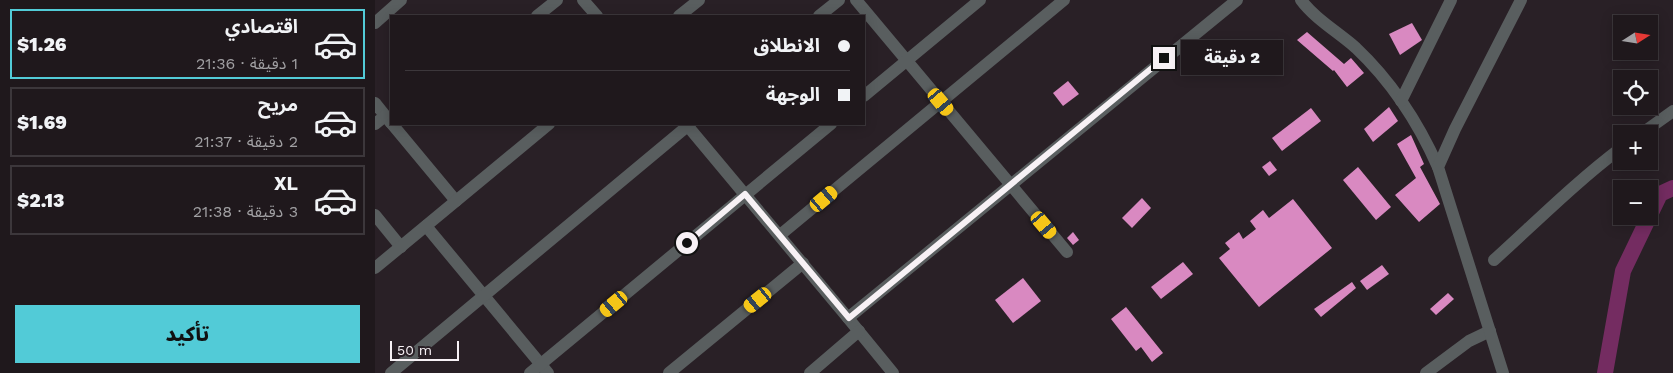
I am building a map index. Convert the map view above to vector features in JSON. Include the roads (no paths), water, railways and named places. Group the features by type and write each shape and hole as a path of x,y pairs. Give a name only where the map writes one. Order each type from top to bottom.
{"street":[{"path":"375,23 401,0"},
{"path":"538,15 557,0"},
{"path":"583,0 596,15"},
{"path":"680,15 699,0"},
{"path":"820,15 839,0"},
{"path":"856,0 1067,252"},
{"path":"865,95 980,0"},
{"path":"780,235 1064,0"},
{"path":"849,318 1237,0"},
{"path":"1301,0 1368,60 1413,116 1425,138 1437,167 1503,373"},
{"path":"1401,100 1451,0"},
{"path":"1437,167 1521,0"},
{"path":"375,103 390,118"},
{"path":"1654,125 1673,111"},
{"path":"375,124 390,123"},
{"path":"397,125 456,201"},
{"path":"375,268 548,125"},
{"path":"391,373 687,125"},
{"path":"689,125 893,373"},
{"path":"530,373 544,369 745,194 830,125"},
{"path":"1494,260 1597,166 1613,154"},
{"path":"375,215 401,247"},
{"path":"426,226 544,369"},
{"path":"669,373 803,263"},
{"path":"809,373 859,331"},
{"path":"1427,373 1469,341 1490,332"}],"waterway":[{"path":"1605,373 1623,271 1660,194 1673,188"}]}
